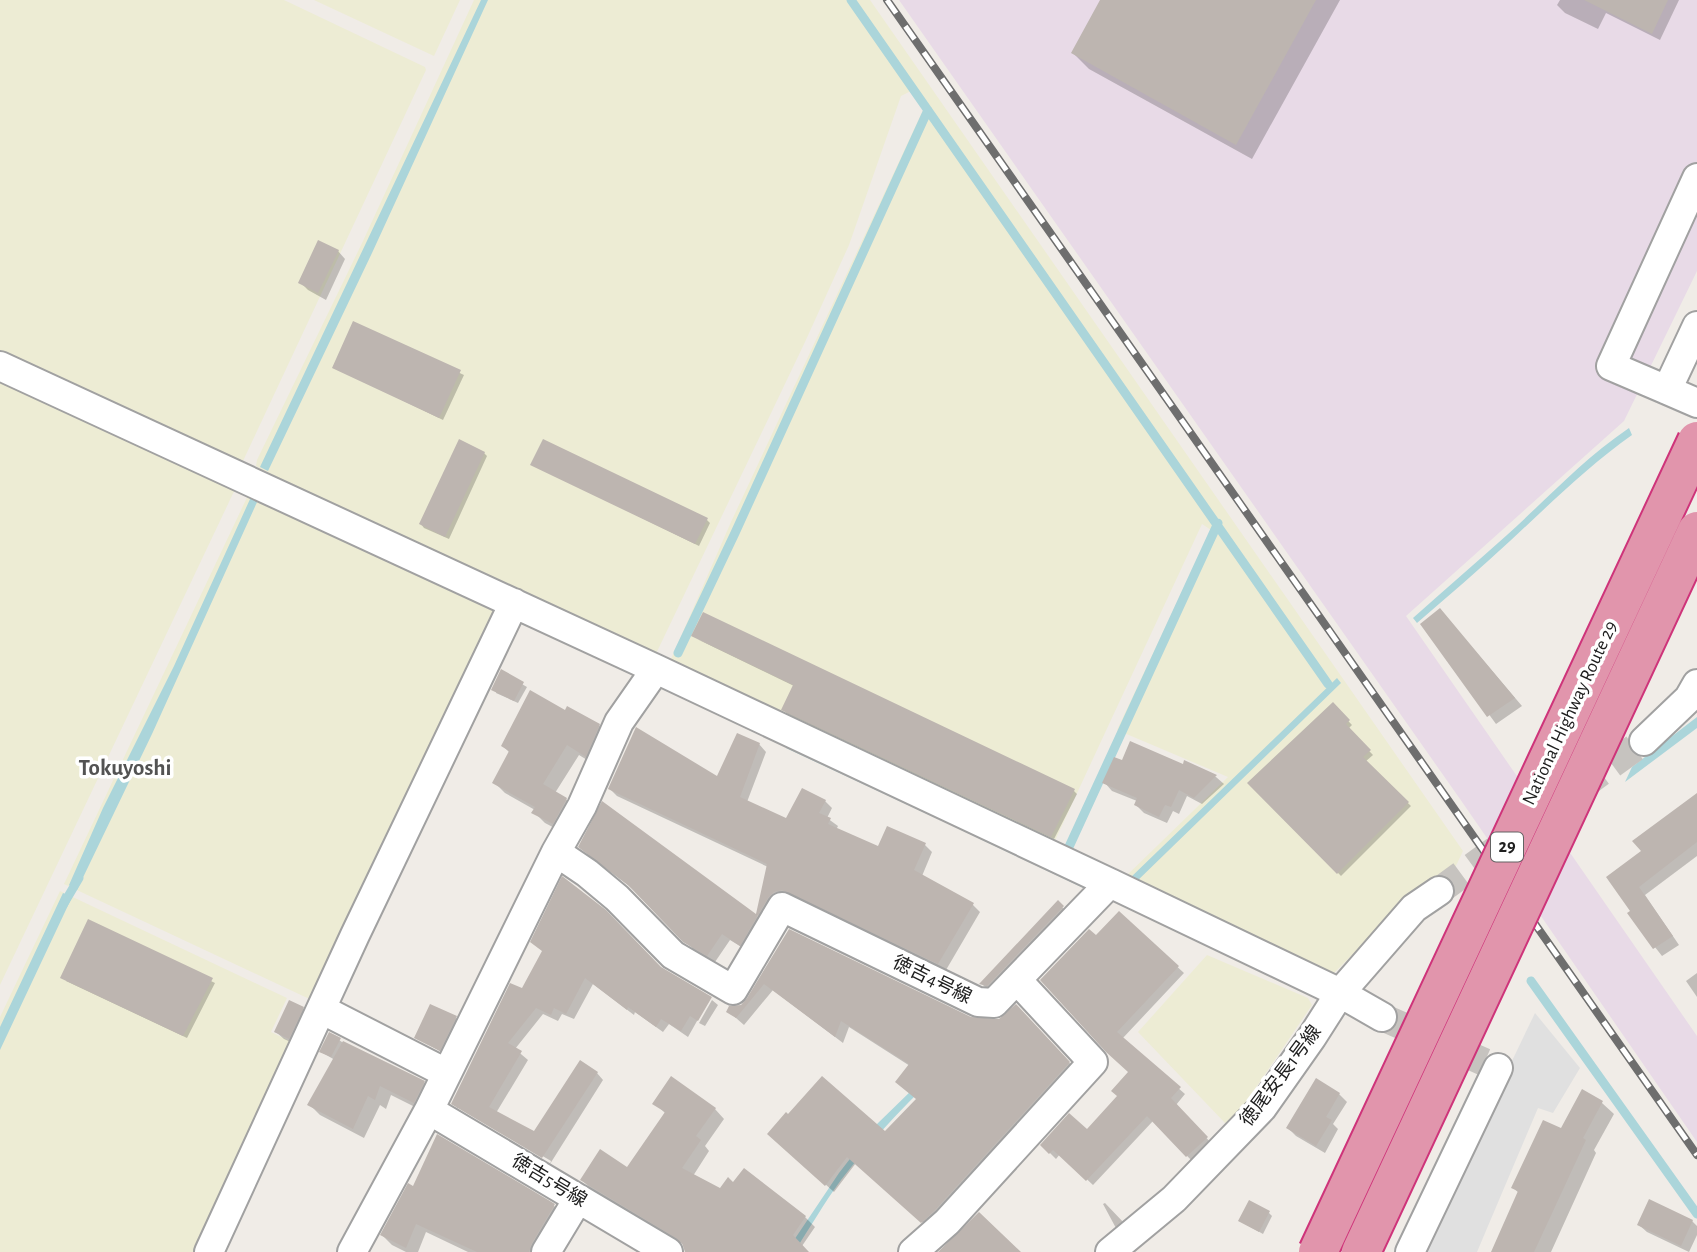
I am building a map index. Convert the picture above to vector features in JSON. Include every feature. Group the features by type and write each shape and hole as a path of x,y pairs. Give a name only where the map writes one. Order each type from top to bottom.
{"highway":[{"name":"National Highway Route 29","path":"1318,1252 1697,441"},
{"name":"National Highway Route 29","path":"1361,1252 1697,531"}],"street":[{"path":"1697,178 1611,366 1697,403"},
{"path":"1667,390 1697,326"},
{"path":"0,366 656,669 1340,993 1382,1017"},
{"path":"209,1252 514,603"},
{"path":"352,1252 429,1110 556,852 582,807 619,722 656,669"},
{"path":"1644,741 1689,698 1697,684"},
{"name":"徳吉4号線","path":"556,852 617,898 673,954 733,990 782,907 978,1002 994,1003 1110,883"},
{"name":"徳尾安長1号線","path":"1110,1252 1174,1199 1262,1108 1340,993 1414,908 1439,891"},
{"path":"913,1252 947,1222 1093,1062 1017,980"},
{"path":"321,1009 446,1073"},
{"path":"1410,1252 1498,1069"},
{"name":"徳吉5号線","path":"429,1110 578,1199 650,1247"},
{"path":"546,1252 578,1199"}],"shaded area":[{"path":"899,0 1697,0 1697,271 1624,421 1406,616 1697,1036 1697,1142 1460,799"},
{"path":"1535,1013 1580,1068 1553,1113 1538,1108 1477,1252 1420,1252"}],"green space":[{"path":"0,0 284,0 425,67 426,70 243,461 237,461 0,351"},
{"path":"314,0 460,0 434,56"},
{"path":"474,0 870,0 1463,851 1454,870 1425,886 1398,909 1330,977 1122,880 1228,777 1117,730 1211,530 1202,524 1052,847 668,666 731,522 924,108 913,90 901,96 849,245 653,660 266,479 269,473 256,466 257,460 363,241"},
{"path":"0,373 238,483 0,985"},
{"path":"251,489 505,607 318,1003 64,884"},
{"path":"60,891 287,998 271,1032 298,1045 202,1252 0,1252 0,1017"},
{"path":"1207,955 1308,998 1312,1005 1232,1123 1225,1123 1138,1032"}],"water":[{"path":"481,0 488,0 268,471 260,467"},
{"path":"1629,428 1632,435 1585,472 1417,623 1413,618 1580,466"},
{"path":"251,497 258,500 152,734 77,890 69,885 103,808 174,666"},
{"path":"1337,678 1341,683 1133,885 1128,880"},
{"path":"1697,717 1697,728 1625,782 1632,767"},
{"path":"789,741 941,813 938,819 786,748"},
{"path":"958,822 1096,887 1094,893 953,826"},
{"path":"63,893 72,897 0,1050 0,1027"},
{"path":"951,1052 955,1058 909,1101 867,1147 835,1189 794,1252 786,1252 839,1173 877,1124"}],"building":[{"path":"1100,0 1316,0 1236,145 1071,53"},
{"path":"1584,0 1668,0 1652,34"},
{"path":"318,240 339,250 318,293 298,283"},
{"path":"353,321 461,370 439,418 332,368"},
{"path":"459,439 485,452 445,537 419,524"},
{"path":"543,439 708,518 695,544 530,465"},
{"path":"1440,608 1515,698 1487,717 1420,624"},
{"path":"703,612 1075,789 1051,837 781,710 793,685 691,636"},
{"path":"501,669 524,682 514,701 491,690"},
{"path":"530,690 565,710 567,706 600,724 586,757 567,745 543,784 567,798 553,824 531,813 535,807 492,783 509,751 501,746"},
{"path":"1333,702 1350,720 1346,724 1371,750 1363,757 1409,802 1337,874 1247,783"},
{"path":"636,727 717,776 737,733 760,743 740,797 786,818 802,788 826,800 819,813 831,818 828,824 878,846 887,826 926,843 914,870 974,903 938,964 782,890 774,892 768,898 740,946 722,934 707,956 683,942 628,885 578,847 602,801 756,914 767,864 608,789"},
{"path":"1130,741 1183,764 1184,760 1217,775 1194,798 1179,790 1171,807 1165,805 1159,817 1134,805 1137,798 1102,783 1114,757 1122,760"},
{"path":"1697,793 1697,842 1639,887 1673,936 1653,949 1606,877 1641,851 1632,841"},
{"path":"562,876 606,910 661,967 712,997 698,1021 690,1016 681,1031 661,1019 656,1027 628,1007 627,1010 585,978 566,1014 554,1008 551,1015 536,1008 508,1043 522,1051 489,1107 534,1131 580,1060 598,1072 542,1158 451,1104 510,983 522,988 542,951 530,942"},
{"path":"1058,900 1064,906 987,986 979,984"},
{"path":"1119,911 1179,966 1117,1032 1181,1087 1171,1098 1208,1137 1186,1157 1147,1116 1086,1181 1053,1150 1049,1154 1040,1145 1069,1113 1087,1129 1117,1096 1111,1091 1128,1072 1040,980 1089,929 1096,935"},
{"path":"88,919 213,978 183,1036 60,978"},
{"path":"789,929 971,1017 999,1019 1016,1004 1070,1062 921,1223 847,1157 825,1186 767,1134 822,1076 885,1131 916,1099 895,1082 909,1064 841,1021 835,1037 764,984 736,1018 726,1012 729,1006 741,1005 747,998"},
{"path":"289,1000 304,1007 289,1039 274,1032"},
{"path":"430,1004 457,1016 440,1051 414,1038"},
{"path":"329,1032 341,1038 331,1057 319,1052"},
{"path":"343,1041 425,1081 414,1103 380,1086 375,1100 368,1096 353,1129 307,1105"},
{"path":"671,1076 716,1108 696,1136 701,1140 682,1168 720,1188 728,1177 733,1182 744,1168 806,1216 793,1235 809,1252 685,1252 682,1243 676,1238 580,1180 600,1149 627,1167 665,1112 652,1104"},
{"path":"1316,1078 1340,1093 1326,1117 1332,1120 1316,1146 1286,1128"},
{"path":"1582,1089 1603,1101 1583,1138 1586,1140 1534,1252 1491,1252 1518,1191 1511,1188 1543,1120 1561,1128"},
{"path":"437,1134 555,1204 529,1252 477,1252 416,1224 406,1248 380,1235 408,1183 413,1186"},
{"path":"1649,1199 1693,1220 1681,1246 1637,1225"},
{"path":"1249,1200 1270,1211 1259,1232 1238,1221"},
{"path":"979,1212 1021,1252 938,1252"}],"waterway":[{"path":"851,0 1328,684"},
{"path":"678,653 928,110"},
{"path":"1068,849 1218,523"},
{"path":"63,905 79,878"},
{"path":"1531,981 1697,1214"}],"tunnel":[{"path":"1578,789 1644,741"},
{"path":"1439,891 1509,840"},
{"path":"1382,1017 1498,1068"}],"railway":[{"path":"887,0 1697,1155"}],"district":[{"name":"Tokuyoshi","path":"125,768"}]}
